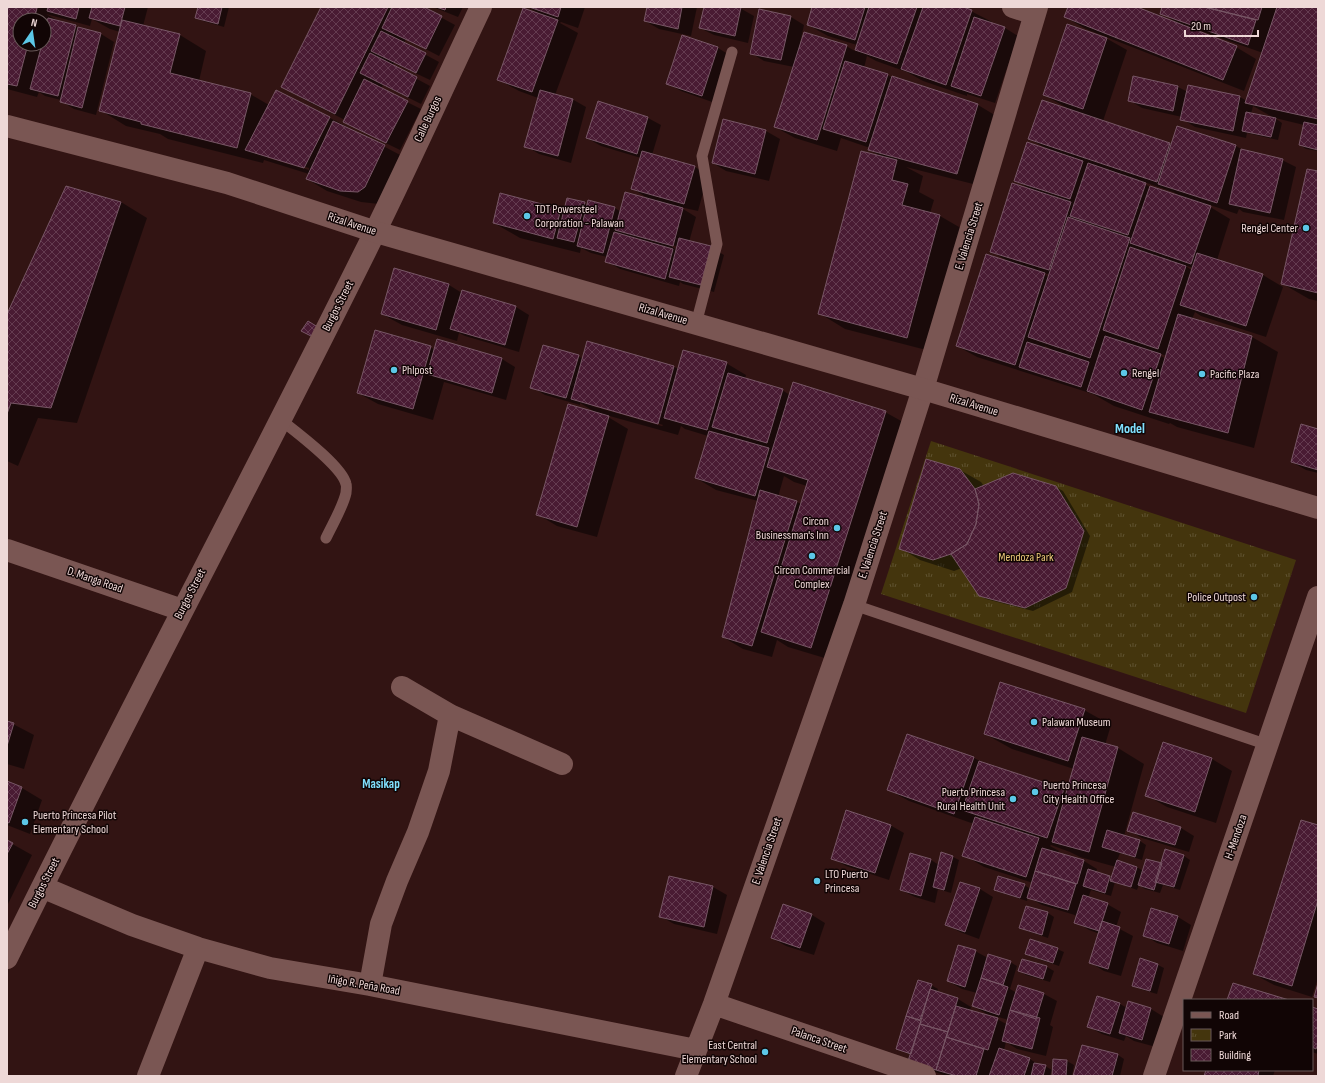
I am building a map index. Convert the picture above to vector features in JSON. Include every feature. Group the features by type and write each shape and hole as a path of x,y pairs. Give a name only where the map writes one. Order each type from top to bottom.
{"street":[{"name":"Calle Burgos","path":"376,232 481,7"},
{"path":"1013,7 1036,11"},
{"name":"E. Valencia Street","path":"686,1076 714,1004 854,605 923,389 1036,11"},
{"name":"Rizal Avenue","path":"7,126 227,183 376,232 923,389 1318,508"},
{"name":"Burgos Street","path":"7,958 182,610 281,420 376,232"},
{"name":"D. Manga Road","path":"7,550 182,610"},
{"name":"H-Mendoza","path":"1154,1076 1318,597"},
{"path":"402,687 450,715 562,764"},
{"path":"370,986 381,924 397,881 418,832 439,771 450,715"},
{"name":"Iñigo R. Peña Road","path":"42,887 132,925 198,948 270,968 370,986 696,1050"},
{"path":"148,1076 198,948"},
{"name":"Palanca Street","path":"714,1004 925,1076"}],"lane":[{"path":"696,324 717,244 702,156 732,52"},
{"path":"281,420 330,461 341,474 346,484 346,493 343,502 326,538"},
{"path":"854,605 1268,745"}],"green space":[{"name":"Mendoza Park","path":"931,441 1296,560 1246,713 881,594"}],"building":[{"path":"7,7 37,8 36,12 12,12 12,52 26,52 17,86 7,84"},
{"path":"48,7 79,7 76,19 47,11"},
{"path":"92,7 125,7 120,26 89,18"},
{"path":"198,7 222,7 218,24 195,18"},
{"path":"321,7 388,7 335,114 281,87"},
{"path":"392,7 424,7 442,16 426,49 382,28"},
{"path":"436,7 446,7 445,10"},
{"path":"529,7 561,7 558,17"},
{"path":"647,7 682,7 678,29 644,21"},
{"path":"704,7 741,7 735,36 699,28"},
{"path":"812,7 865,7 855,40 807,25"},
{"path":"869,7 917,7 897,64 855,50"},
{"path":"923,7 963,7 972,10 946,85 901,69"},
{"path":"1068,7 1137,7 1237,46 1223,80 1064,17"},
{"path":"1162,7 1204,7 1256,20 1248,45 1160,14"},
{"path":"1205,7 1262,7 1258,20"},
{"path":"1277,7 1318,7 1318,119 1245,103"},
{"path":"523,8 558,20 532,92 497,80"},
{"path":"759,9 791,16 781,60 750,54"},
{"path":"974,17 1005,27 981,96 951,86"},
{"path":"52,19 76,25 58,96 30,89 40,52 52,52"},
{"path":"122,20 180,34 170,73 251,93 237,148 141,124 141,122 99,111"},
{"path":"1067,24 1107,38 1083,109 1043,95"},
{"path":"78,27 101,33 82,108 60,102"},
{"path":"381,31 426,53 416,73 371,51"},
{"path":"804,32 847,45 817,140 774,127"},
{"path":"682,35 718,47 702,96 666,84"},
{"path":"370,53 417,77 408,97 360,73"},
{"path":"845,61 888,74 866,142 823,129"},
{"path":"892,76 978,104 957,174 868,150"},
{"path":"1133,76 1178,86 1173,111 1128,101"},
{"path":"364,79 408,101 386,143 343,122"},
{"path":"1188,85 1240,96 1233,131 1180,120"},
{"path":"276,90 330,117 304,168 245,150"},
{"path":"540,90 573,99 558,156 524,147"},
{"path":"1042,100 1170,143 1157,182 1028,139"},
{"path":"598,101 648,117 637,154 586,138"},
{"path":"1246,112 1276,118 1271,137 1242,131"},
{"path":"723,119 766,130 755,174 712,163"},
{"path":"333,121 385,145 365,187 358,192 340,191 306,179"},
{"path":"1304,122 1318,125 1318,150 1299,145"},
{"path":"1177,126 1236,145 1217,203 1158,184"},
{"path":"1027,142 1083,161 1070,199 1014,181"},
{"path":"1241,149 1283,159 1270,213 1229,204"},
{"path":"642,151 695,166 684,204 631,189"},
{"path":"861,151 897,160 892,180 908,184 902,205 940,215 907,338 818,314"},
{"path":"1088,163 1146,183 1128,235 1070,216"},
{"name":"Rengel Center","path":"1307,169 1318,171 1318,293 1281,284"},
{"path":"1012,183 1071,202 1049,270 990,252"},
{"path":"66,186 121,202 51,408 11,403 7,414 7,314"},
{"path":"1150,186 1211,206 1191,264 1130,243"},
{"path":"625,192 683,208 673,246 615,230"},
{"name":"TDT Powersteel Corporation - Palawan","path":"500,193 561,209 553,239 493,223"},
{"path":"567,198 585,202 574,242 557,238"},
{"path":"588,200 615,207 603,253 577,246"},
{"path":"1068,217 1130,238 1090,358 1028,337"},
{"path":"614,232 673,249 665,279 605,262"},
{"path":"679,238 711,246 701,285 669,277"},
{"path":"1130,247 1186,266 1158,349 1103,330"},
{"path":"1197,253 1263,274 1246,326 1180,305"},
{"path":"986,254 1045,273 1015,365 956,346"},
{"path":"394,268 449,284 436,330 381,314"},
{"path":"462,290 516,306 505,345 450,329"},
{"name":"Pacific Plaza","path":"1178,314 1252,336 1228,433 1149,412"},
{"path":"308,321 321,329 315,338 301,331"},
{"name":"Phlpost","path":"375,330 431,346 413,409 357,393"},
{"name":"Rengel","path":"1105,336 1161,354 1142,410 1087,391"},
{"path":"437,339 502,358 492,393 427,374"},
{"path":"587,341 674,366 658,424 571,399"},
{"path":"1027,342 1089,362 1081,387 1019,367"},
{"path":"543,345 579,355 566,398 530,388"},
{"path":"683,350 727,362 707,430 664,418"},
{"path":"728,373 783,389 767,443 712,427"},
{"name":"Circon Commercial Complex","path":"793,382 886,411 811,648 761,632 808,480 767,467"},
{"path":"568,404 609,416 577,527 536,515"},
{"path":"1301,424 1318,429 1318,470 1291,462"},
{"path":"709,431 769,448 755,496 695,478"},
{"path":"926,459 960,469 975,489 979,504 976,524 967,544 951,554 933,560 899,549"},
{"path":"1013,473 1056,486 1084,531 1066,588 1025,608 979,596 951,554 967,544 976,524 979,504 975,489"},
{"path":"760,490 797,501 752,646 722,637"},
{"name":"Palawan Museum","path":"1000,682 1085,709 1068,761 984,734"},
{"path":"7,721 14,723 7,746"},
{"path":"907,734 974,757 954,814 887,790"},
{"path":"1082,737 1118,747 1089,852 1052,842"},
{"path":"1163,742 1212,758 1195,812 1145,796"},
{"name":"Puerto Princesa Rural Health Unit","path":"979,761 1064,789 1047,838 962,810"},
{"path":"7,781 22,787 9,823 7,822"},
{"path":"846,810 891,825 875,873 831,859"},
{"path":"1133,812 1181,827 1175,845 1127,831"},
{"path":"975,817 1039,838 1026,877 962,856"},
{"path":"1301,820 1318,825 1318,900 1292,986 1253,974"},
{"path":"1107,830 1140,840 1135,857 1102,847"},
{"path":"7,840 13,843 7,854"},
{"path":"1042,848 1084,860 1077,884 1035,871"},
{"path":"1165,849 1184,855 1174,887 1155,882"},
{"path":"941,852 953,856 944,890 933,887"},
{"path":"910,853 931,859 921,896 900,890"},
{"path":"1146,859 1162,863 1154,890 1138,885"},
{"path":"1117,860 1137,867 1131,887 1110,881"},
{"path":"1088,869 1110,876 1105,893 1083,886"},
{"path":"1035,871 1076,884 1068,910 1027,898"},
{"path":"669,876 713,886 704,927 659,917"},
{"path":"998,876 1025,884 1020,898 994,890"},
{"path":"960,882 980,888 965,932 945,925"},
{"path":"1083,895 1108,903 1099,931 1074,923"},
{"path":"783,904 812,914 800,948 771,938"},
{"path":"1026,906 1048,912 1042,935 1019,928"},
{"path":"1151,908 1178,916 1169,944 1143,936"},
{"path":"1102,921 1120,927 1108,969 1089,963"},
{"path":"1030,939 1058,948 1053,963 1025,954"},
{"path":"958,945 976,950 965,987 947,981"},
{"path":"988,954 1011,961 1003,985 981,978"},
{"path":"1140,958 1158,964 1150,991 1132,986"},
{"path":"1022,959 1047,966 1043,979 1018,971"},
{"path":"981,978 1008,987 999,1015 972,1006"},
{"path":"918,980 932,984 920,1020 906,1016"},
{"path":"1233,983 1286,999 1227,999"},
{"path":"1318,983 1318,998 1314,997"},
{"path":"1018,985 1044,993 1036,1019 1010,1010"},
{"path":"930,989 958,998 948,1032 920,1024"},
{"path":"1097,996 1120,1003 1110,1034 1087,1027"},
{"path":"1128,1001 1151,1008 1142,1040 1119,1033"},
{"path":"956,1006 998,1018 988,1050 946,1037"},
{"path":"1313,1007 1318,1009 1318,1044 1316,1049 1313,1048"},
{"path":"1010,1010 1040,1018 1032,1049 1002,1041"},
{"path":"906,1016 921,1021 911,1054 896,1049"},
{"path":"920,1024 948,1032 936,1070 908,1061"},
{"path":"946,1037 984,1049 976,1076 957,1076 936,1070"},
{"path":"1082,1045 1118,1054 1112,1076 1073,1076"},
{"path":"999,1048 1030,1058 1024,1076 989,1076"},
{"path":"1053,1059 1067,1060 1066,1076 1052,1076"},
{"path":"1034,1063 1046,1065 1043,1076 1031,1076"},
{"path":"1206,1071 1259,1071 1258,1076 1204,1076"}],"place":[{"name":"TDT Powersteel Corporation - Palawan","path":"527,216"},
{"name":"Rengel Center","path":"1306,228"},
{"name":"Phlpost","path":"394,370"},
{"name":"Rengel","path":"1124,373"},
{"name":"Pacific Plaza","path":"1202,374"},
{"name":"Circon Businessman's Inn","path":"837,528"},
{"name":"Circon Commercial Complex","path":"812,556"},
{"name":"Police Outpost","path":"1254,597"},
{"name":"Palawan Museum","path":"1034,722"},
{"name":"Puerto Princesa City Health Office","path":"1035,792"},
{"name":"Puerto Princesa Rural Health Unit","path":"1013,799"},
{"name":"Puerto Princesa Pilot Elementary School","path":"25,822"},
{"name":"LTO Puerto Princesa","path":"817,881"},
{"name":"East Central Elementary School","path":"765,1052"}],"district":[{"name":"Model","path":"1130,428"},
{"name":"Masikap","path":"381,784"}]}
